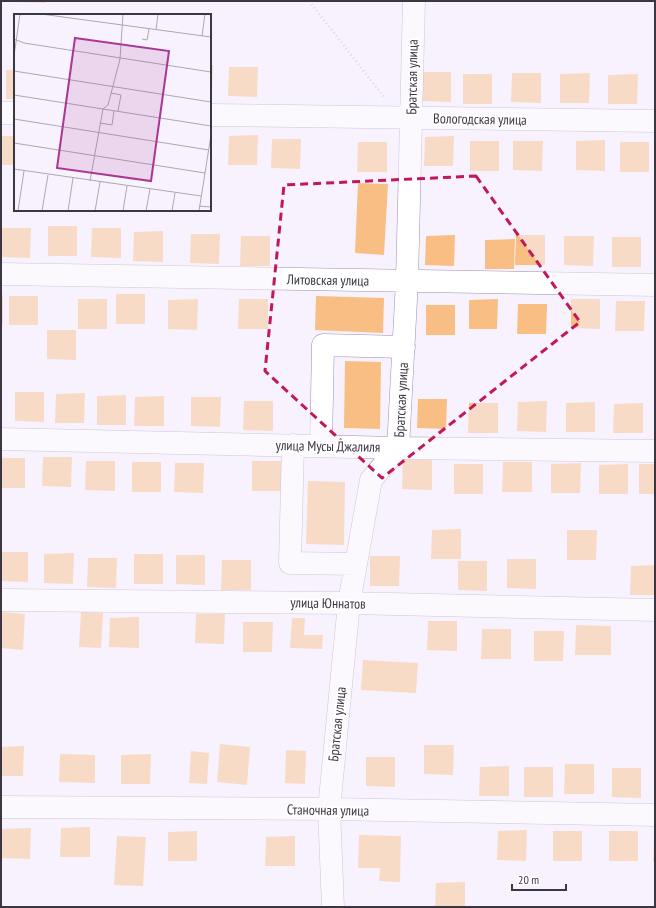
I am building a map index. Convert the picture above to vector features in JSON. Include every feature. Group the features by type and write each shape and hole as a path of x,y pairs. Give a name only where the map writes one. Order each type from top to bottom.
{"street":[{"name":"Братская улица","path":"333,907 329,809 349,603 371,480 398,448 407,281 405,118 414,1"},
{"path":"1,113 14,113"},
{"name":"Вологодская улица","path":"211,115 655,121"},
{"name":"Литовская улица","path":"1,274 655,285"},
{"path":"321,446 323,345 404,347"},
{"name":"улица Мусы Джалиля","path":"1,439 398,448 655,451"},
{"path":"293,445 290,562 356,564"},
{"name":"улица Юннатов","path":"1,600 349,603 655,610"},
{"name":"Станочная улица","path":"1,807 329,809 655,815"}],"path":[{"path":"309,1 405,118"}],"highlighted area":[{"path":"476,176 580,322 382,478 265,371 284,185"}],"building":[{"path":"46,1 46,3 18,2"},
{"path":"211,65 213,65 212,95"},
{"path":"229,67 258,67 257,97 228,96"},
{"path":"6,70 14,70 14,99 6,99"},
{"path":"422,72 451,72 451,102 422,101"},
{"path":"512,73 541,73 541,103 511,102"},
{"path":"590,73 589,103 560,103 560,74"},
{"path":"463,74 492,74 492,104 463,104"},
{"path":"638,74 637,104 608,104 608,75"},
{"path":"258,135 257,165 228,165 229,136"},
{"path":"1,136 14,136 14,165 1,165"},
{"path":"454,136 453,166 424,166 425,137"},
{"path":"272,139 301,139 300,169 271,168"},
{"path":"605,140 605,171 576,170 576,141"},
{"path":"470,141 499,141 499,171 470,171"},
{"path":"513,141 543,141 542,171 513,170"},
{"path":"358,142 387,142 387,172 357,172"},
{"path":"620,142 649,142 649,172 620,172"},
{"path":"358,183 388,184 384,255 355,253"},
{"path":"48,226 77,226 77,256 48,256"},
{"path":"1,228 31,228 30,258 1,257"},
{"path":"92,228 121,228 121,258 91,257"},
{"path":"163,231 163,262 133,261 134,232"},
{"path":"191,234 220,234 219,264 190,263"},
{"path":"455,235 454,266 425,265 426,236"},
{"path":"516,235 545,235 545,265 515,265"},
{"path":"241,236 270,236 270,266 240,266"},
{"path":"564,236 594,236 593,266 564,265"},
{"path":"612,237 641,237 641,267 612,267"},
{"path":"515,239 514,269 485,269 485,240"},
{"path":"116,294 145,294 145,324 116,324"},
{"path":"1,295 3,295 3,325 1,325"},
{"path":"9,296 38,296 38,325 9,325"},
{"path":"316,296 384,298 383,333 315,330"},
{"path":"78,299 107,299 107,329 78,329"},
{"path":"198,299 197,330 168,329 168,300"},
{"path":"239,299 268,299 268,329 238,329"},
{"path":"498,299 497,329 469,329 469,300"},
{"path":"571,299 600,299 600,329 571,328"},
{"path":"616,301 645,301 644,331 615,331"},
{"path":"518,304 547,304 546,334 517,334"},
{"path":"426,305 455,305 455,335 426,335"},
{"path":"47,330 76,330 76,360 47,359"},
{"path":"345,361 381,362 380,429 344,428"},
{"path":"15,392 44,392 44,422 15,421"},
{"path":"85,393 84,423 55,423 56,394"},
{"path":"126,395 126,425 97,425 97,396"},
{"path":"164,396 164,426 134,426 135,397"},
{"path":"191,397 221,397 220,427 191,426"},
{"path":"418,399 447,399 446,429 417,428"},
{"path":"244,401 273,401 273,431 243,430"},
{"path":"547,401 546,432 517,431 518,402"},
{"path":"595,402 595,432 566,432 566,403"},
{"path":"469,403 498,403 498,433 468,433"},
{"path":"643,403 643,433 613,433 614,404"},
{"path":"43,457 72,457 71,487 42,486"},
{"path":"1,458 25,458 25,488 1,488"},
{"path":"403,460 432,460 432,490 402,489"},
{"path":"86,461 115,461 115,491 85,490"},
{"path":"252,461 281,461 281,491 252,491"},
{"path":"132,462 161,462 161,492 132,492"},
{"path":"503,462 532,462 532,492 502,492"},
{"path":"175,463 204,463 203,493 174,492"},
{"path":"581,463 580,493 551,493 551,464"},
{"path":"454,464 483,464 483,494 454,494"},
{"path":"628,464 628,494 599,494 599,465"},
{"path":"639,464 655,464 655,494 639,494"},
{"path":"308,481 345,482 344,545 306,544"},
{"path":"461,529 461,559 431,559 432,530"},
{"path":"567,530 597,530 596,560 567,560"},
{"path":"1,552 28,552 28,582 1,581"},
{"path":"74,553 73,584 44,583 44,554"},
{"path":"134,554 163,554 163,584 134,584"},
{"path":"176,555 205,555 205,585 176,584"},
{"path":"370,556 400,556 399,586 370,586"},
{"path":"88,558 117,558 116,588 87,587"},
{"path":"507,559 536,559 536,589 507,588"},
{"path":"222,560 251,560 251,590 221,590"},
{"path":"458,561 487,561 487,591 458,590"},
{"path":"655,565 655,595 630,595 631,566"},
{"path":"1,612 25,614 23,650 1,648"},
{"path":"81,612 103,613 101,648 79,647"},
{"path":"196,614 225,614 224,644 195,643"},
{"path":"139,617 139,648 109,647 110,618"},
{"path":"292,618 305,618 304,635 323,635 322,649 290,648"},
{"path":"428,621 457,621 457,651 427,650"},
{"path":"243,622 273,622 272,652 243,652"},
{"path":"576,625 611,626 611,655 575,655"},
{"path":"482,629 511,629 511,659 481,659"},
{"path":"534,631 564,631 563,661 534,661"},
{"path":"363,660 418,663 416,693 361,690"},
{"path":"220,744 250,747 247,785 217,782"},
{"path":"424,745 454,745 453,775 424,774"},
{"path":"24,746 23,776 1,776 1,747"},
{"path":"286,750 306,751 305,784 285,783"},
{"path":"191,751 209,753 207,784 189,783"},
{"path":"60,754 95,755 95,783 59,782"},
{"path":"151,754 150,784 121,784 121,755"},
{"path":"366,757 395,757 395,787 366,786"},
{"path":"565,764 594,764 594,794 564,794"},
{"path":"509,766 509,796 479,796 480,767"},
{"path":"524,767 553,767 553,797 524,797"},
{"path":"612,768 641,768 641,798 612,797"},
{"path":"90,827 90,857 60,857 61,828"},
{"path":"31,828 30,859 1,858 2,829"},
{"path":"527,830 526,861 497,860 498,831"},
{"path":"197,831 197,861 168,861 168,832"},
{"path":"553,831 582,831 582,861 553,861"},
{"path":"609,831 638,831 638,861 609,861"},
{"path":"654,833 655,862 653,862"},
{"path":"359,835 401,836 400,882 379,881 380,868 358,868"},
{"path":"117,836 146,837 143,886 114,885"},
{"path":"295,836 295,866 265,866 266,837"},
{"path":"465,882 465,907 435,907 436,883"}]}
